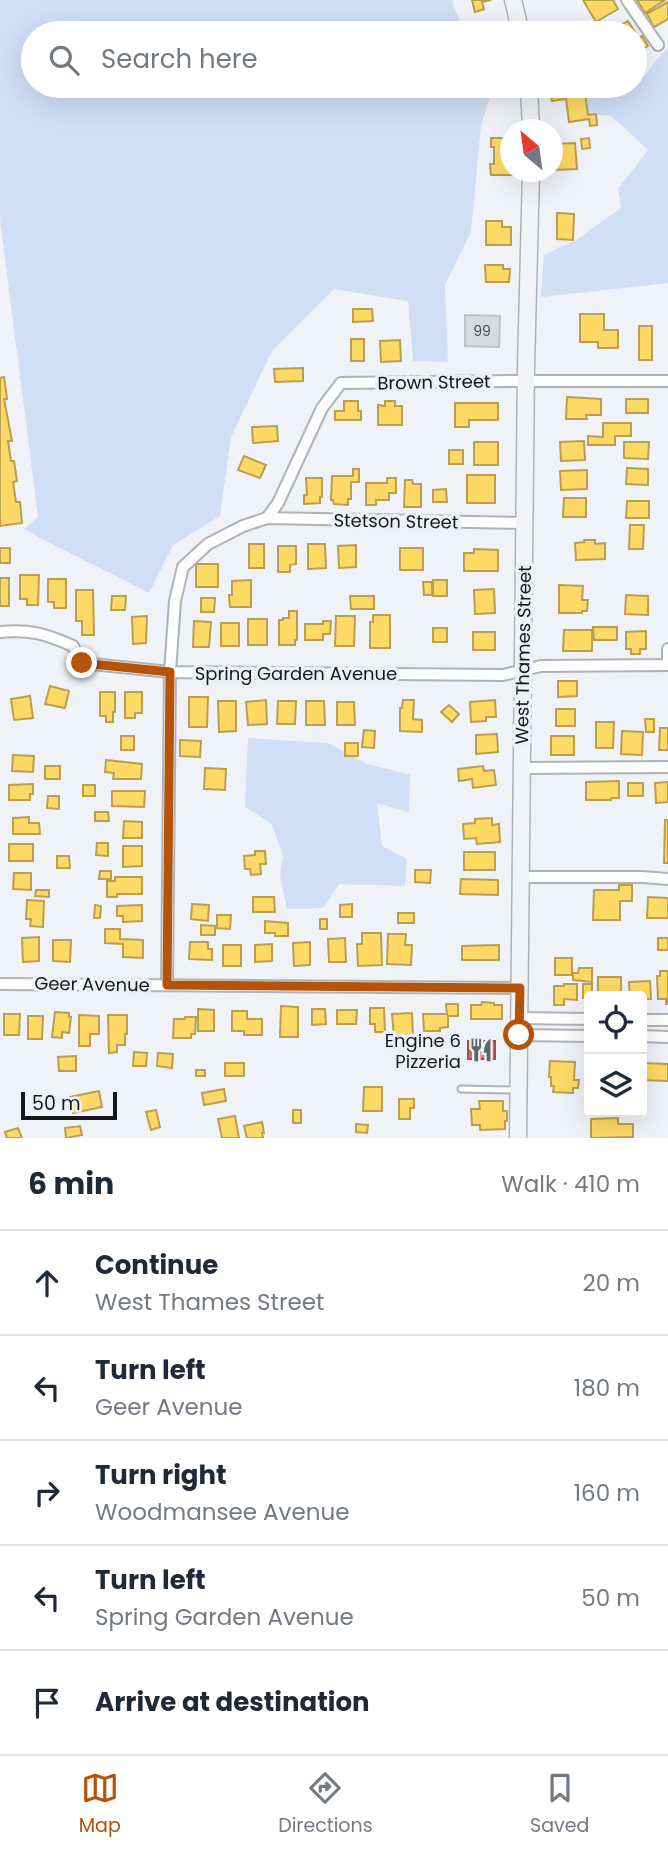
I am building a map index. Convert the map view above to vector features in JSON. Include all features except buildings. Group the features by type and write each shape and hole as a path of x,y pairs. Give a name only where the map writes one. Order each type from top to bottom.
{"main road":[{"path":"513,0 519,21"},
{"path":"530,98 531,119"},
{"name":"West Thames Street","path":"518,1138 524,523 531,182"}],"street":[{"path":"627,0 642,21"},
{"path":"647,28 659,45"},
{"name":"Brown Street","path":"267,518 278,503 322,408 341,383 668,381"},
{"path":"167,985 170,672 175,601 183,567 208,544 243,526 267,518"},
{"name":"Stetson Street","path":"267,518 524,523"},
{"name":"Spring Garden Avenue","path":"0,632 22,630 52,637 74,646 82,663 170,672 503,675 541,666 668,666"},
{"path":"668,649 668,666"},
{"path":"522,768 668,767"},
{"path":"521,877 668,879"},
{"name":"Geer Avenue","path":"0,984 520,988"},
{"path":"519,1018 584,1019"},
{"path":"647,1020 668,1020"},
{"path":"519,1035 584,1036"},
{"path":"647,1036 668,1037"}],"lane":[{"path":"461,1089 519,1090"}],"shaded area":[{"path":"0,0 453,0 460,21 21,21 21,98 489,98 481,126 471,232 445,285 448,362 413,361 408,301 334,289 272,351 231,437 220,516 173,545 149,593 24,529 38,517 0,219"},
{"path":"668,49 668,283 541,297 544,255 576,240 621,208 618,189 648,150 610,115 588,115 586,98 647,98 647,72"},
{"path":"248,738 328,743 367,764 410,775 409,812 377,803 382,846 407,859 405,886 339,884 323,908 287,909 280,876 283,856 272,824 245,807"}],"place":[{"name":"Engine 6 Pizzeria","path":"481,1050"}],"route":[{"path":"82,663 170,672 167,985 520,988 519,1035"}]}
